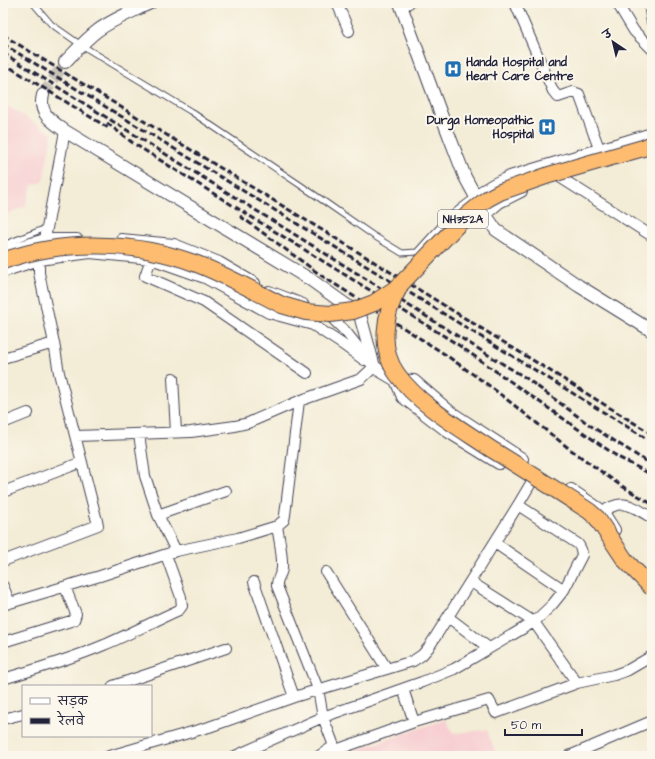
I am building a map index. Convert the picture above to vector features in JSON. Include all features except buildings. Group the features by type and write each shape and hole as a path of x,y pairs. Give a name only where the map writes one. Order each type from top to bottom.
{"highway":[{"name":"NH352A","path":"3,261 55,247 88,245 135,249 165,254 198,264 282,305 294,309 318,314 341,313 364,307 384,297 398,287 466,216 500,192 549,175 652,144"},
{"path":"405,280 395,294 386,326 386,346 392,365 397,374 412,391 446,420 588,510 600,521 625,560 652,588"}],"street":[{"path":"65,62 96,32 115,20 150,3"},
{"path":"337,3 349,31"},
{"path":"515,3 553,91 558,97 573,92 579,94 600,151"},
{"path":"616,3 634,31 652,49"},
{"path":"649,3 652,22"},
{"path":"403,4 442,118 465,177 485,214 496,230 579,286 652,331"},
{"path":"44,96 41,104 42,109 51,121 65,131 311,280 360,315 374,367"},
{"path":"44,239 65,131"},
{"path":"475,196 510,177 652,134"},
{"path":"485,214 499,202 512,194 652,151"},
{"path":"561,178 652,236"},
{"path":"3,252 44,239 124,239 174,244 219,262 269,291 324,310 346,332 374,367"},
{"path":"3,272 39,260 90,253 151,259 205,278 269,314 313,325 374,367 396,380 414,381 457,416 602,511 632,558 652,579"},
{"path":"151,259 145,276 204,302 307,373"},
{"path":"3,561 98,525 59,373 39,273 39,260"},
{"path":"3,358 54,343"},
{"path":"76,436 206,431 235,426 361,379 374,367"},
{"path":"173,378 176,432"},
{"path":"396,380 403,397 449,432 590,520 615,559 652,595"},
{"path":"3,586 6,604 176,551 238,538 277,526 284,520 285,515 299,401"},
{"path":"3,423 28,413"},
{"path":"139,434 145,476 158,515 176,551"},
{"path":"3,492 82,462"},
{"path":"109,756 209,727 318,689 413,661 422,655 448,617 531,483"},
{"path":"158,515 226,491"},
{"path":"590,520 602,511 614,505 625,504 633,506 652,518"},
{"path":"235,756 323,717 403,689 454,669 534,622 552,605 564,590 582,556 581,548 578,544 518,505"},
{"path":"277,526 282,567 281,574 277,579 277,586 318,689 323,717 336,751"},
{"path":"495,543 564,590"},
{"path":"3,679 38,669 92,650 179,610 182,606 181,597 166,555"},
{"path":"326,572 387,669"},
{"path":"254,582 294,697"},
{"path":"471,582 534,622 577,683"},
{"path":"3,642 74,620 76,614 65,586"},
{"path":"448,617 489,648"},
{"path":"116,685 226,648"},
{"path":"319,756 414,722 489,700 496,713 577,683 614,675 628,670 652,656"},
{"path":"403,689 414,722"},
{"path":"3,719 22,714"},
{"path":"569,756 652,721"}],"lane":[{"path":"33,3 51,24 81,45 190,111 374,236 402,253 417,252 449,217 475,196"},
{"path":"3,245 46,228"}],"shaded area":[{"path":"3,103 52,134 43,182 32,185 25,207 3,215"},
{"path":"446,719 453,733 487,730 497,756 343,756 343,755"}],"tunnel":[{"path":"43,95 65,62"}],"railway":[{"path":"3,35 652,434"},
{"path":"3,44 652,442"},
{"path":"3,53 526,378 591,426 652,465"},
{"path":"3,63 110,129"},
{"path":"107,123 133,143 190,179 457,344 618,457 652,475"},
{"path":"240,216 322,276 443,353 491,387 571,450 620,485 652,504"}],"place":[{"name":"Handa Hospital and Heart Care Centre","path":"453,69"},
{"name":"Durga Homeopathic Hospital","path":"547,127"}]}
